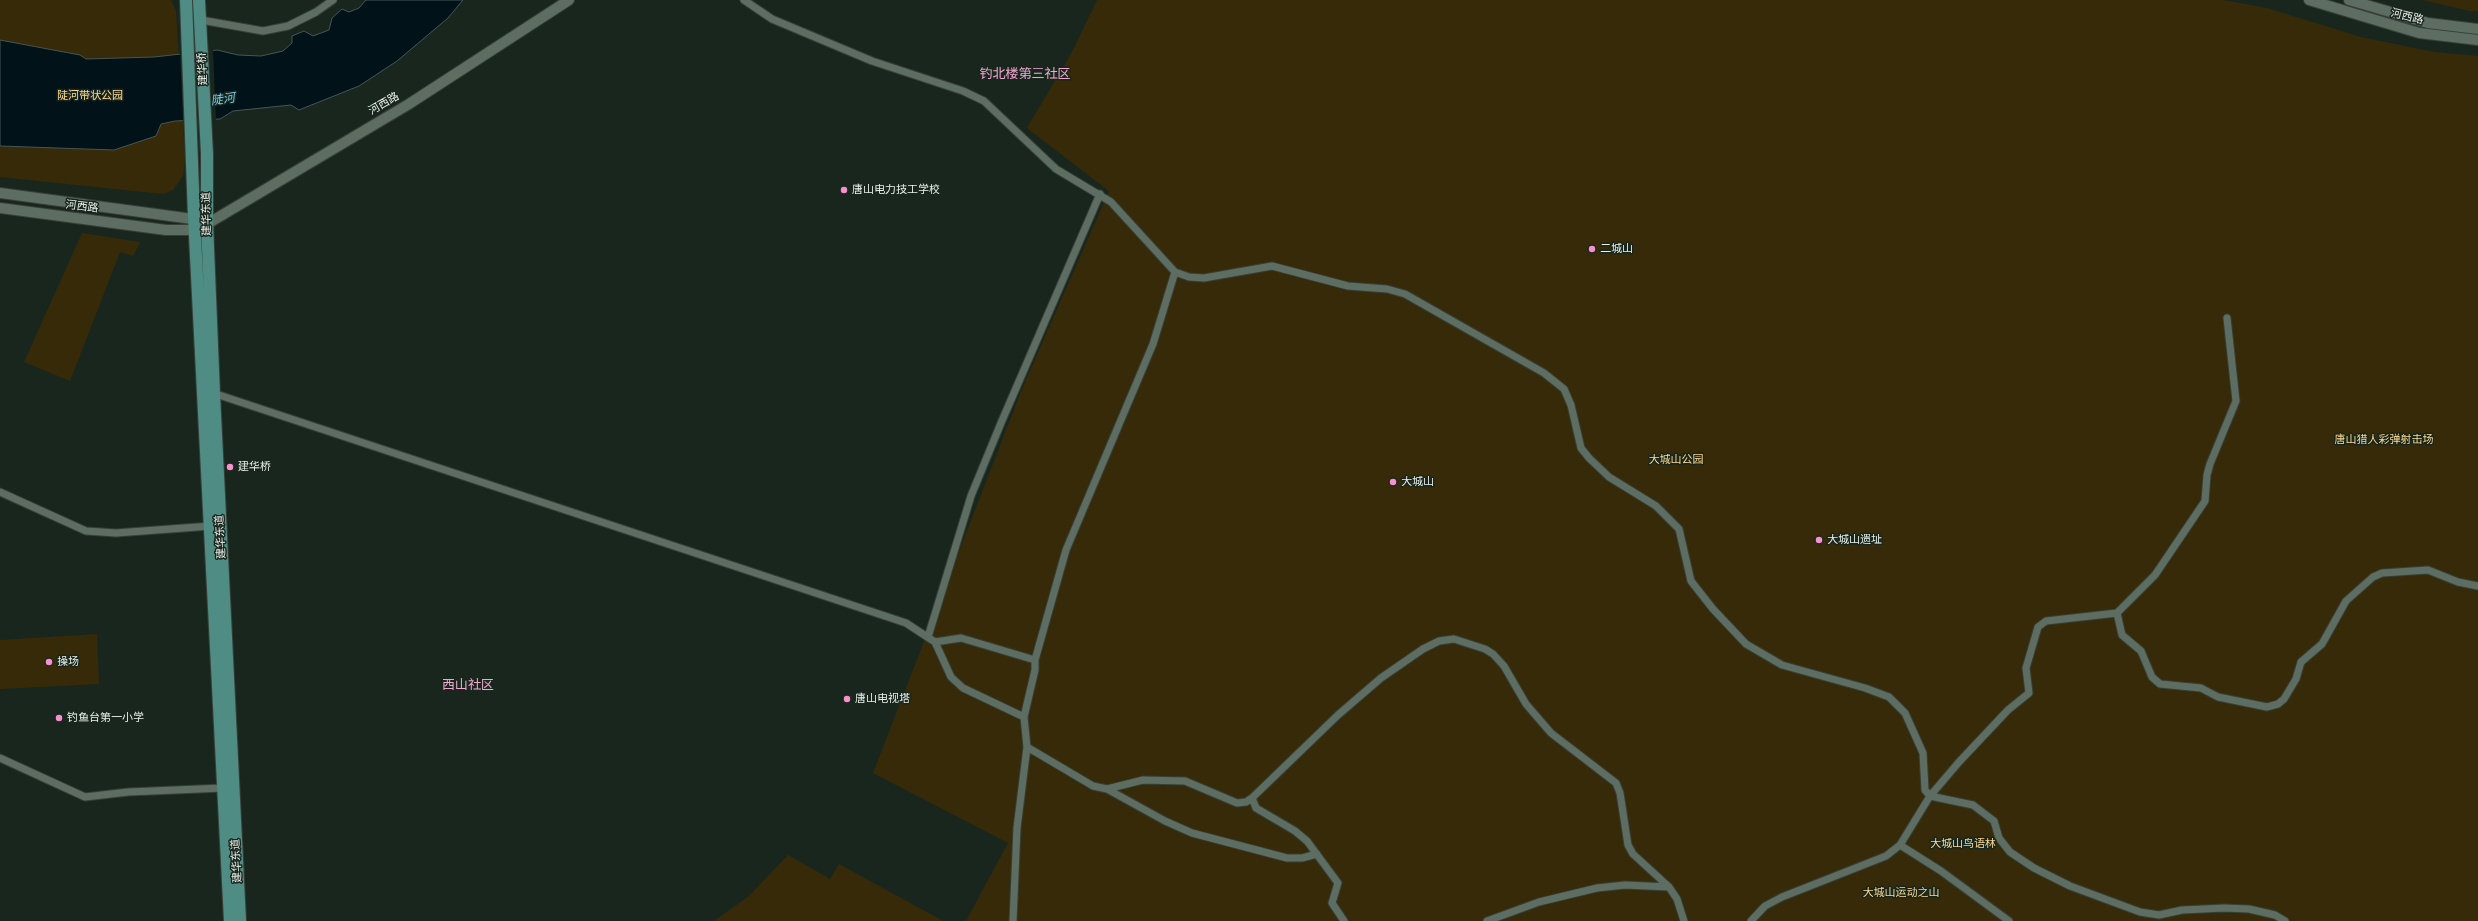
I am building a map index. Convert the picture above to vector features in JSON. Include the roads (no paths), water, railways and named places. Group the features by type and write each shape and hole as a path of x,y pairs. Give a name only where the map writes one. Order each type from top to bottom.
{"main road":[{"name":"建华桥","path":"186,0 189,36 193,157"},
{"path":"199,0 201,20"},
{"name":"建华桥","path":"201,20 207,154"},
{"name":"建华东道","path":"207,154 207,223 214,394 240,921"},
{"name":"建华东道","path":"193,157 194,218 196,230 230,921"}],"street":[{"path":"201,20 263,31 288,26 316,12 333,0"},
{"name":"河西路","path":"0,208 166,230 196,230 409,104 569,0"},
{"path":"744,0 772,19 872,61 963,91 984,101 1056,169 1100,194 1111,202 1175,272 1189,277 1204,278 1272,266 1348,286 1387,289 1405,294 1544,373 1564,389 1571,405 1581,448 1609,478 1656,506 1679,529 1691,581 1713,609 1746,644 1782,665 1865,688 1889,697 1905,713 1923,753 1926,790 1930,796 1973,805 1994,821 1999,838 2010,852 2034,868 2070,886 2140,912 2159,915 2182,910 2224,908 2249,909 2275,915 2285,921"},
{"name":"河西路","path":"2309,0 2419,33 2478,40"},
{"name":"河西路","path":"2349,0 2428,23 2478,29"},
{"name":"河西路","path":"0,192 168,216 194,218 207,223"},
{"path":"928,637 971,496 1100,194"},
{"path":"1013,921 1017,828 1027,747 1024,717 1035,670 1035,660 1066,550 1153,344 1175,272"},
{"path":"1751,921 1765,906 1782,897 1886,856 1900,845 1930,796 1959,762 2008,710 2029,693 2026,668 2038,627 2046,621 2117,613 2155,575 2172,547 2205,501 2206,475 2236,400 2227,318"},
{"path":"203,387 214,394 906,623 935,642 951,677 963,688 1024,717"},
{"path":"0,492 86,531 116,533 211,526"},
{"path":"2117,613 2122,635 2141,651 2152,677 2160,684 2201,688 2218,697 2267,707 2278,704 2284,698 2296,679 2301,662 2322,644 2346,601 2373,577 2382,573 2428,570 2458,582 2478,586"},
{"path":"935,642 961,638 1035,660"},
{"path":"1107,789 1143,780 1185,781 1237,803 1252,798 1338,715 1381,678 1423,649 1439,641 1454,639 1485,648 1494,654 1504,666 1526,704 1551,733 1616,783 1620,793 1628,845 1633,854 1669,887 1677,899 1684,921"},
{"path":"1027,747 1093,786 1107,789 1166,821 1192,833 1287,858 1302,858 1317,854"},
{"path":"0,758 85,797 128,792 223,788"},
{"path":"1252,798 1256,808 1295,831 1317,854 1338,883 1332,903 1344,921"},
{"path":"1900,845 1947,875 2010,921"},
{"path":"1487,921 1539,902 1596,888 1625,885 1669,887"}],"water":[{"name":"陡河","path":"366,0 463,0 448,18 397,61 359,86 299,110 291,105 233,111 220,119 175,121 161,124 156,136 114,150 0,146 0,40 80,55 86,59 154,57 217,50 238,55 261,56 283,51 292,43 292,36 304,31 313,36 329,30 332,18 342,9 349,12 359,8"}],"place":[{"name":"唐山电力技工学校","path":"844,190"},
{"name":"二城山","path":"1592,249"},
{"name":"建华桥","path":"230,467"},
{"name":"大城山","path":"1393,482"},
{"name":"大城山遗址","path":"1819,540"},
{"name":"操场","path":"49,662"},
{"name":"唐山电视塔","path":"847,699"},
{"name":"钓鱼台第一小学","path":"59,718"}],"district":[{"name":"钓北楼第三社区","path":"1025,75"},
{"name":"西山社区","path":"468,686"}],"park label":[{"name":"陡河带状公园","path":"90,96"},
{"name":"唐山猎人彩弹射击场","path":"2384,440"},
{"name":"大城山公园","path":"1676,460"},
{"name":"大城山鸟语林","path":"1963,844"},
{"name":"大城山运动之山","path":"1901,893"}]}
